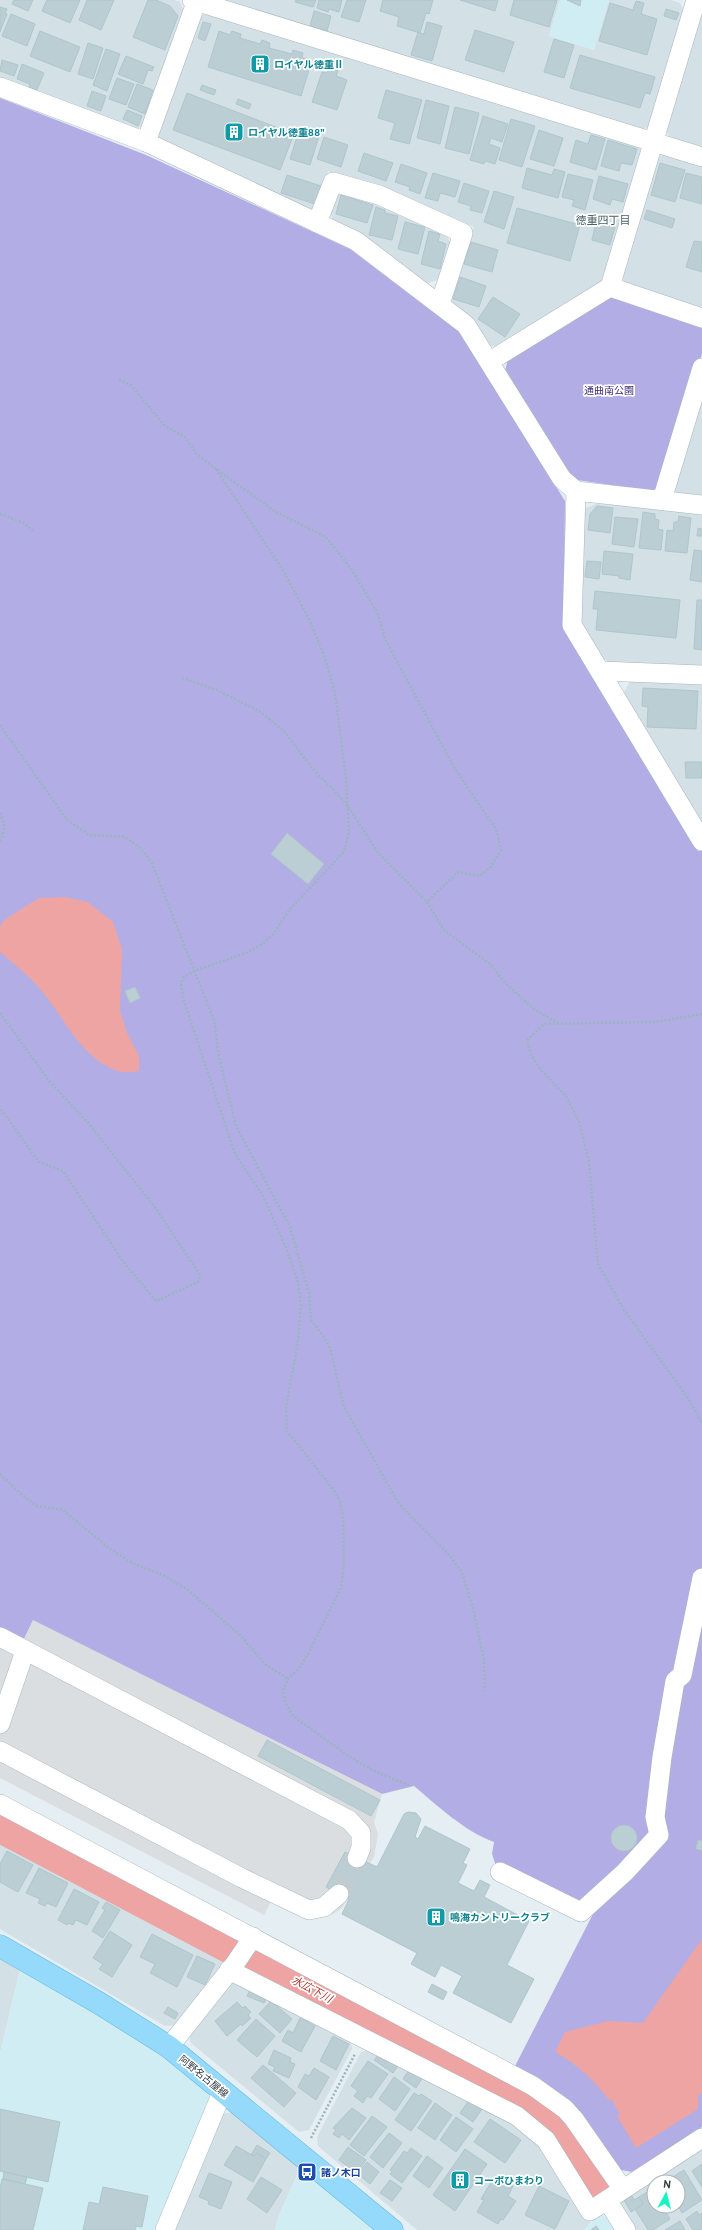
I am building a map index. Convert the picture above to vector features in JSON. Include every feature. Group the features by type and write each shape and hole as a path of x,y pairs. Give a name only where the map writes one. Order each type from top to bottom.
{"main road":[{"name":"阿野名古屋線","path":"0,1946 99,2003 168,2047 223,2090 392,2230"}],"street":[{"path":"490,361 610,287 696,0"},
{"path":"146,142 195,1 702,157"},
{"path":"0,87 146,142 356,241 466,325 490,361 562,480 576,491 702,505"},
{"path":"317,223 333,182 379,195 463,233 440,304"},
{"path":"610,287 702,318"},
{"path":"662,500 702,368"},
{"path":"576,491 572,625 601,670 702,841"},
{"path":"601,670 702,675"},
{"path":"500,1872 581,1912 625,1872 659,1835 655,1817 668,1720 676,1681 682,1676 702,1578"},
{"path":"0,1638 349,1820 361,1833 361,1848 357,1858"},
{"path":"0,1724 26,1651"},
{"path":"0,1751 242,1878 308,1910 324,1907 339,1894"},
{"path":"0,1804 251,1939 533,2086 565,2109 582,2129 622,2188"},
{"path":"168,2047 232,1967 251,1939"},
{"path":"232,1967 363,2037 517,2116 546,2140 590,2211 622,2188 702,2138"},
{"path":"165,2230 223,2090"},
{"path":"607,2200 626,2230"}],"path":[{"path":"119,380 131,385 165,426 185,437 196,453 216,469 276,512 326,537 352,570 378,614 385,639 455,769 496,829 500,850 490,868 480,876 458,872 427,902"},
{"path":"216,469 284,572 309,619 325,658 334,693 346,778 348,806 349,831 344,852 290,909 273,934 264,942 246,953 194,971 183,978 181,986 184,1001 235,1154 263,1196 287,1250 298,1282 301,1305 298,1341 286,1408 287,1431 334,1489 340,1502 343,1518 344,1564 341,1588 309,1652 300,1667 288,1679 283,1690 285,1702 294,1716 350,1757 374,1771 411,1786"},
{"path":"0,514 24,523 33,531"},
{"path":"182,678 217,690 268,717 283,730 318,775 348,806 378,853 427,902 444,930 491,965 505,983 535,1010 558,1023"},
{"path":"0,725 67,820 89,835 125,837 138,846 150,861 214,1020 219,1057 236,1126 290,1227 309,1293 311,1320 324,1336 330,1348 344,1407 399,1504 451,1558 462,1573 473,1608 484,1661 486,1691"},
{"path":"0,813 5,827 0,844"},
{"path":"0,1013 50,1082 89,1124 157,1210 200,1275 198,1282 156,1302 122,1260 63,1171 39,1162 0,1108"},
{"path":"702,1014 654,1022 544,1024 527,1040 531,1055 541,1070 566,1096 579,1122 589,1162 598,1264 633,1323 688,1398 702,1423"},
{"path":"0,1474 21,1494 37,1506 62,1510 110,1549 134,1564 163,1575 188,1590 240,1635 265,1664 288,1679"},
{"path":"301,2156 363,2037"}],"shaded area":[{"path":"0,0 175,0 180,2 185,15 145,125 132,130 0,81"},
{"path":"214,0 560,0 549,36 594,50 609,0 671,0 680,3 685,13 651,125 639,131"},
{"path":"560,0 609,0 594,50 549,36"},
{"path":"209,13 638,145 643,156 605,282 500,347 488,345 453,304 451,295 474,227 381,186 328,171 317,205 310,211 161,143 156,132 196,18"},
{"path":"702,15 702,150 671,140 666,130 699,16"},
{"path":"667,153 702,164 702,308 627,285 621,276 655,159"},
{"path":"344,192 375,201 445,232 451,244 441,279 424,284 333,221 330,210 336,196"},
{"path":"702,384 702,498 678,495 671,486"},
{"path":"596,504 660,507 702,513 702,667 612,663 601,658 580,622 582,510"},
{"path":"632,678 702,681 702,826 623,694"},
{"path":"65,897 88,902 113,922 122,949 120,1011 127,1033 139,1056 139,1071 118,1071 94,1058 76,1038 39,988 0,952 0,927 4,920 39,898"},
{"path":"33,1620 382,1794 374,1822 378,1834 374,1857 342,1908 333,1914 322,1916 274,1896 264,1915 0,1778 0,1627 24,1639"},
{"path":"0,1840 196,1943 224,1963 175,2025 165,2026 0,1929"},
{"path":"702,1939 702,2093 698,2095 698,2109 636,2148 617,2116 620,2114 611,2099 609,2100 591,2079 578,2067 555,2052 565,2032 608,2021 643,2023"},
{"path":"0,1958 20,1969 0,2053"},
{"path":"20,1969 117,2025 162,2056 208,2093 210,2102 156,2230 0,2230 0,2053"},
{"path":"241,1982 350,2037 352,2049 309,2130 299,2132 191,2043 189,2034 228,1983"},
{"path":"374,2050 514,2122 551,2158 591,2222 584,2230 417,2230 318,2146 317,2137 361,2052"},
{"path":"236,2112 300,2168 279,2215 275,2230 171,2230 221,2114"},
{"path":"702,2149 702,2230 635,2230 619,2203 646,2185 646,2214 686,2214 686,2174 664,2174"},
{"path":"300,2168 376,2230 275,2230 279,2215"},
{"path":"598,2216 610,2217 617,2230 584,2230"}],"green space":[{"name":"鳴海カントリークラブ","path":"0,98 146,155 350,249 461,333 565,501 564,628 698,851 702,851 702,2127 632,2172 621,2170 580,2115 514,2068 593,1914 496,1866 492,1854 494,1842 462,1825 414,1786 382,1794 33,1621 24,1639 0,1627"},
{"name":"通曲南公園","path":"616,297 702,324 702,354 663,484 652,491 577,480 569,476 505,371 508,359 605,299"}],"building":[{"path":"14,0 33,0 28,11 12,4"},
{"path":"47,0 80,0 70,23 42,11"},
{"path":"87,0 114,0 101,30 79,20"},
{"path":"148,0 156,0 170,6 178,16 165,50 133,37"},
{"path":"296,0 316,0 313,7 295,2"},
{"path":"319,0 342,0 339,12 329,9 328,12 317,8"},
{"path":"347,0 366,0 359,22 341,17"},
{"path":"383,0 433,0 429,14 426,13 420,33 397,26 399,17 380,11"},
{"path":"460,0 498,0 495,11"},
{"path":"514,0 557,0 549,27 510,15"},
{"path":"567,0 581,0 580,6"},
{"path":"636,1 644,3 641,14 657,19 647,55 599,41 610,3 633,10"},
{"path":"0,7 7,9 5,13 7,14 0,32"},
{"path":"666,9 679,13 676,20 664,16"},
{"path":"314,11 331,16 327,31 310,26"},
{"path":"11,14 35,24 27,46 2,36"},
{"path":"203,22 211,24 205,41 198,38"},
{"path":"427,22 442,26 432,61 411,55 418,32 424,34"},
{"path":"475,30 514,42 504,72 465,60"},
{"path":"40,31 80,47 70,72 30,56"},
{"name":"ロイヤル徳重Ⅱ","path":"219,31 230,35 232,31 241,34 240,38 260,44 262,40 270,43 269,48 292,54 293,50 303,53 302,58 312,60 301,96 208,67"},
{"path":"554,39 574,45 564,78 544,72"},
{"path":"88,43 103,48 93,79 78,74"},
{"path":"106,49 120,54 107,91 93,85"},
{"path":"580,55 655,77 650,94 645,93 640,108 570,88"},
{"path":"126,56 154,67 152,71 148,70 143,84 118,74"},
{"path":"2,60 18,65 14,76 0,71"},
{"path":"22,64 44,73 37,90 29,87 30,84 17,79"},
{"path":"329,68 338,71 336,76 347,80 337,110 312,102 322,72 327,73"},
{"path":"117,78 134,84 126,105 109,99"},
{"path":"137,84 153,90 145,114 128,107"},
{"path":"202,85 216,90 214,95 200,90"},
{"path":"386,90 422,100 409,144 390,139 395,123 378,118"},
{"path":"92,91 106,96 101,111 87,106"},
{"name":"ロイヤル徳重88\"","path":"187,93 294,134 280,170 173,130"},
{"path":"238,99 251,104 249,109 236,104"},
{"path":"426,100 449,106 440,144 417,138"},
{"path":"455,107 479,113 469,154 445,148"},
{"path":"127,110 142,116 138,126 123,119"},
{"path":"483,116 508,124 502,142 491,138 489,144 500,148 495,164 485,161 484,164 470,160"},
{"path":"511,119 535,126 522,167 499,160"},
{"path":"300,127 320,133 310,165 290,159"},
{"path":"539,130 563,138 554,166 530,159"},
{"path":"591,135 605,139 596,170 570,162 576,140 588,144"},
{"path":"324,137 348,145 341,167 317,159"},
{"path":"608,140 637,149 632,165 621,163 619,171 601,166"},
{"path":"364,153 393,163 386,181 358,171"},
{"path":"660,163 685,170 675,202 651,195"},
{"path":"401,164 427,173 420,194 409,190 410,187 395,182"},
{"path":"527,168 552,175 554,169 565,172 558,198 522,188"},
{"path":"433,173 460,181 455,197 440,193 438,201 425,198"},
{"path":"686,173 702,177 702,204 680,198"},
{"path":"568,174 593,180 585,210 572,206 574,200 562,197"},
{"path":"287,175 321,186 315,204 281,193"},
{"path":"599,176 628,184 623,202 612,199 610,205 593,199"},
{"path":"464,183 489,191 482,213 470,210 471,206 458,202"},
{"path":"494,191 514,197 504,229 484,222"},
{"path":"341,195 373,205 367,223 336,214"},
{"path":"376,207 385,210 385,213 398,216 392,240 369,235"},
{"path":"517,208 580,225 570,261 507,243"},
{"path":"647,210 675,219 672,228 644,219"},
{"path":"405,222 425,227 418,254 398,249"},
{"path":"596,222 615,227 610,245 592,240"},
{"path":"429,231 440,234 438,241 446,244 440,269 421,264"},
{"path":"694,241 702,242 702,272 686,267"},
{"path":"471,242 498,250 492,272 464,264"},
{"path":"460,277 486,286 479,307 453,299"},
{"path":"493,297 520,314 505,337 478,319"},
{"path":"597,506 613,508 610,533 588,530 590,514"},
{"path":"643,512 655,514 655,519 659,520 658,529 663,530 661,550 639,548"},
{"path":"679,516 691,518 687,553 665,551 667,530 673,531 674,522 678,522"},
{"path":"615,517 638,519 634,547 612,544"},
{"path":"698,528 702,529 702,536 697,536"},
{"path":"694,550 702,551 702,582 690,580"},
{"path":"604,551 633,554 630,580 619,578 619,576 602,574"},
{"path":"587,561 601,562 599,579 585,577"},
{"path":"595,591 680,600 676,638 596,630 598,609 593,609"},
{"path":"697,600 702,600 702,650 694,649"},
{"path":"643,688 698,691 696,729 647,727 648,707 642,706"},
{"path":"685,762 702,762 702,778 686,778"},
{"path":"287,833 324,864 308,884 271,854"},
{"path":"135,987 140,998 130,1003 125,991"},
{"path":"267,1740 380,1800 371,1816 258,1756"},
{"name":"鳴海カントリークラブ","path":"408,1812 416,1813 421,1819 415,1837 418,1839 425,1826 470,1849 463,1863 467,1865 458,1883 474,1891 480,1880 490,1885 484,1897 529,1921 507,1965 534,1979 511,2023 453,1993 462,1976 441,1965 435,1977 411,1964 417,1953 342,1914 349,1899 326,1887 345,1852 377,1867 404,1814"},
{"path":"624,1825 633,1829 637,1838 633,1847 624,1851 615,1847 611,1838 615,1829"},
{"path":"698,1840 702,1841 702,1850 696,1849"},
{"path":"7,1851 33,1865 18,1892 0,1882 0,1864"},
{"path":"39,1868 68,1883 56,1907 47,1903 45,1906 38,1903 40,1899 26,1893"},
{"path":"74,1889 99,1902 87,1925 76,1920 73,1925 68,1923 67,1925 58,1920"},
{"path":"106,1902 120,1910 103,1938 92,1931 105,1910 102,1908"},
{"path":"110,1931 132,1945 112,1977 99,1969 103,1964 93,1958"},
{"path":"152,1934 193,1955 177,1987 150,1973 155,1964 140,1957"},
{"path":"197,1956 215,1964 205,1985 187,1977"},
{"path":"432,1984 447,1992 443,2000 428,1992"},
{"path":"250,1990 267,1997 264,2003 247,1996"},
{"path":"271,2001 292,2019 280,2033 259,2014"},
{"path":"237,2002 243,2008 245,2006 251,2012 248,2015 251,2018 227,2036 215,2021"},
{"path":"168,2007 178,2013 175,2019 164,2013"},
{"path":"300,2018 315,2026 301,2052 282,2041 288,2030 293,2033"},
{"path":"256,2019 275,2036 257,2057 237,2040"},
{"path":"333,2036 349,2044 336,2070 320,2061"},
{"path":"274,2050 291,2058 290,2062 295,2064 289,2078 273,2071 275,2067 268,2064"},
{"path":"380,2053 400,2063 393,2073 374,2060"},
{"path":"368,2061 388,2074 371,2098 367,2096 363,2103 354,2096 358,2091 351,2086"},
{"path":"263,2065 296,2093 284,2107 251,2078"},
{"path":"314,2068 329,2077 316,2100 298,2087 305,2074 309,2076"},
{"path":"410,2068 423,2077 416,2088 403,2079"},
{"path":"394,2077 410,2089 395,2111 379,2099"},
{"path":"414,2093 419,2096 421,2094 432,2101 411,2131 395,2120"},
{"path":"469,2100 482,2109 473,2122 460,2113"},
{"path":"435,2103 452,2115 435,2140 418,2128"},
{"path":"352,2108 366,2118 349,2140 342,2134 339,2138 333,2134 336,2130 333,2128"},
{"path":"0,2109 60,2122 48,2182 0,2171"},
{"path":"372,2116 387,2127 364,2156 350,2145"},
{"path":"456,2117 473,2129 456,2152 440,2140"},
{"path":"490,2119 521,2140 505,2163 474,2142"},
{"path":"389,2133 402,2143 383,2168 370,2157"},
{"path":"257,2145 270,2153 266,2159 257,2153 254,2156 251,2155"},
{"path":"236,2146 254,2156 257,2153 266,2159 253,2182 224,2165"},
{"path":"348,2147 366,2160 357,2173 339,2160"},
{"path":"411,2148 422,2156 402,2183 390,2174 392,2172 390,2170 404,2151 407,2153"},
{"name":"コーポひまわり","path":"465,2149 487,2164 455,2211 433,2195"},
{"path":"427,2156 443,2168 429,2188 413,2176"},
{"path":"367,2162 379,2172 370,2184 358,2174"},
{"path":"702,2164 702,2187 692,2171"},
{"path":"684,2170 702,2200 686,2210 686,2174 678,2174"},
{"path":"4,2172 27,2177 25,2184 3,2179"},
{"path":"209,2173 232,2182 221,2209 208,2204 209,2201 199,2197"},
{"path":"495,2176 513,2186 508,2196 516,2201 503,2220 501,2219 498,2224 477,2212 484,2200 481,2199"},
{"path":"261,2177 282,2190 267,2213 247,2199"},
{"path":"2,2179 43,2188 33,2230 0,2230 0,2189"},
{"path":"390,2180 402,2188 392,2201 380,2193"},
{"path":"539,2186 569,2201 555,2229 525,2215"},
{"path":"103,2187 148,2196 142,2227 136,2226 135,2230 83,2230 89,2202 99,2204"},
{"path":"646,2193 646,2214 667,2214 670,2219 653,2230 648,2230 635,2209 643,2204 639,2197"},
{"path":"632,2196 634,2200 639,2197 643,2204 631,2212 624,2200"},
{"path":"697,2211 699,2215 702,2213 702,2230 693,2230 686,2219"},
{"path":"680,2221 685,2230 665,2230"},
{"path":"596,2226 599,2230 591,2230"}],"waterway":[{"name":"水広下川","path":"0,1825 523,2100 542,2112 557,2125 598,2184"}],"tunnel":[{"path":"339,1894 357,1858"}],"place":[{"name":"ロイヤル徳重Ⅱ","path":"260,64"},
{"name":"ロイヤル徳重88\"","path":"234,132"},
{"name":"鳴海カントリークラブ","path":"436,1917"},
{"name":"諸ノ木口","path":"307,2172"},
{"name":"コーポひまわり","path":"460,2180"}],"district":[{"name":"徳重四丁目","path":"603,220"}]}
